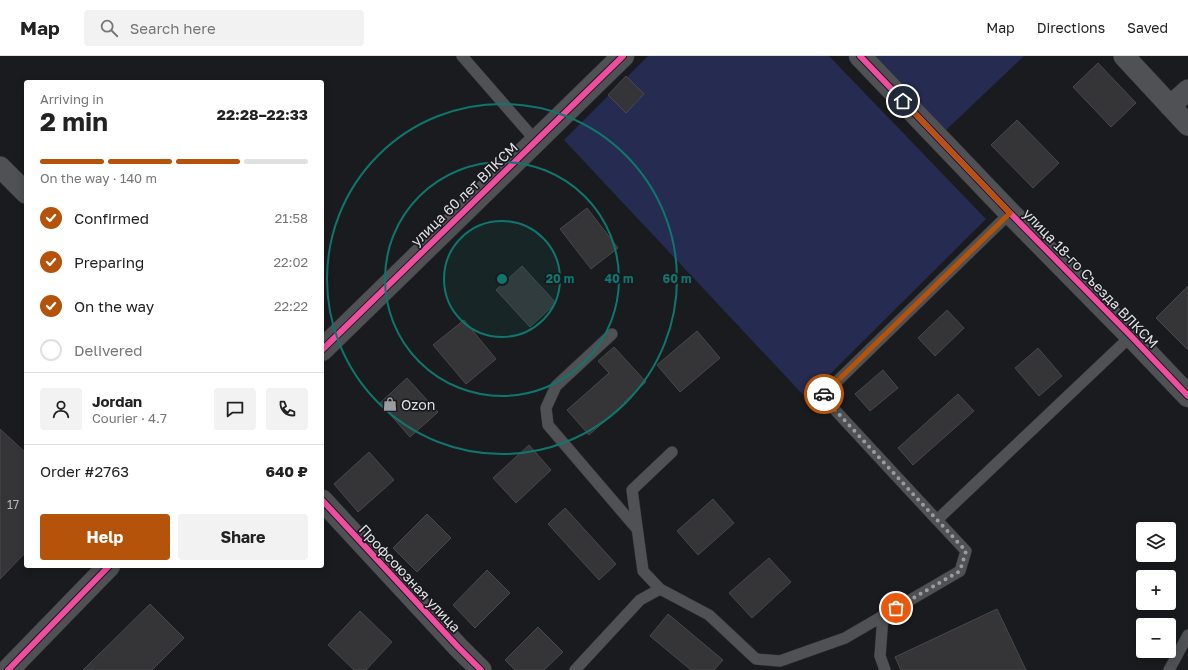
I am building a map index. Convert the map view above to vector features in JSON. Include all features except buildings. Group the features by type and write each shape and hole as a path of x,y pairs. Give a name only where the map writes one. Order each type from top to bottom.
{"street":[{"name":"улица 60 лет ВЛКСМ","path":"324,348 623,56"},
{"name":"улица 18-го Съезда ВЛКСМ","path":"860,56 1188,396"},
{"path":"1124,56 1188,125"},
{"path":"1170,106 1188,90"},
{"path":"0,167 24,191"},
{"name":"Профсоюзная улица","path":"324,502 458,648 482,670"},
{"path":"8,670 107,568"}],"lane":[{"path":"462,56 536,141"},
{"path":"672,452 632,490 643,571 660,588 709,615 756,659 780,661 845,638 960,571 966,551 822,396 1010,213"},
{"path":"612,334 556,386 546,408 548,425 637,528"},
{"path":"937,520 1131,336"},
{"path":"575,670 640,600 660,588"},
{"path":"883,616 880,656 885,670"},
{"path":"1169,670 1188,635"}],"shaded area":[{"path":"648,56 829,56 986,219 806,398 564,140"},
{"path":"875,56 1024,56 945,131"}],"cycle path":[{"path":"324,348 623,56"},
{"path":"860,56 1188,396"},
{"path":"324,502 481,670"},
{"path":"8,670 107,568"}],"way so far":[{"path":"824,394 822,396 966,551 960,571 896,608"}],"place":[{"name":"Ozon","path":"390,404"}],"route":[{"path":"824,394 1010,213 903,101"}]}
